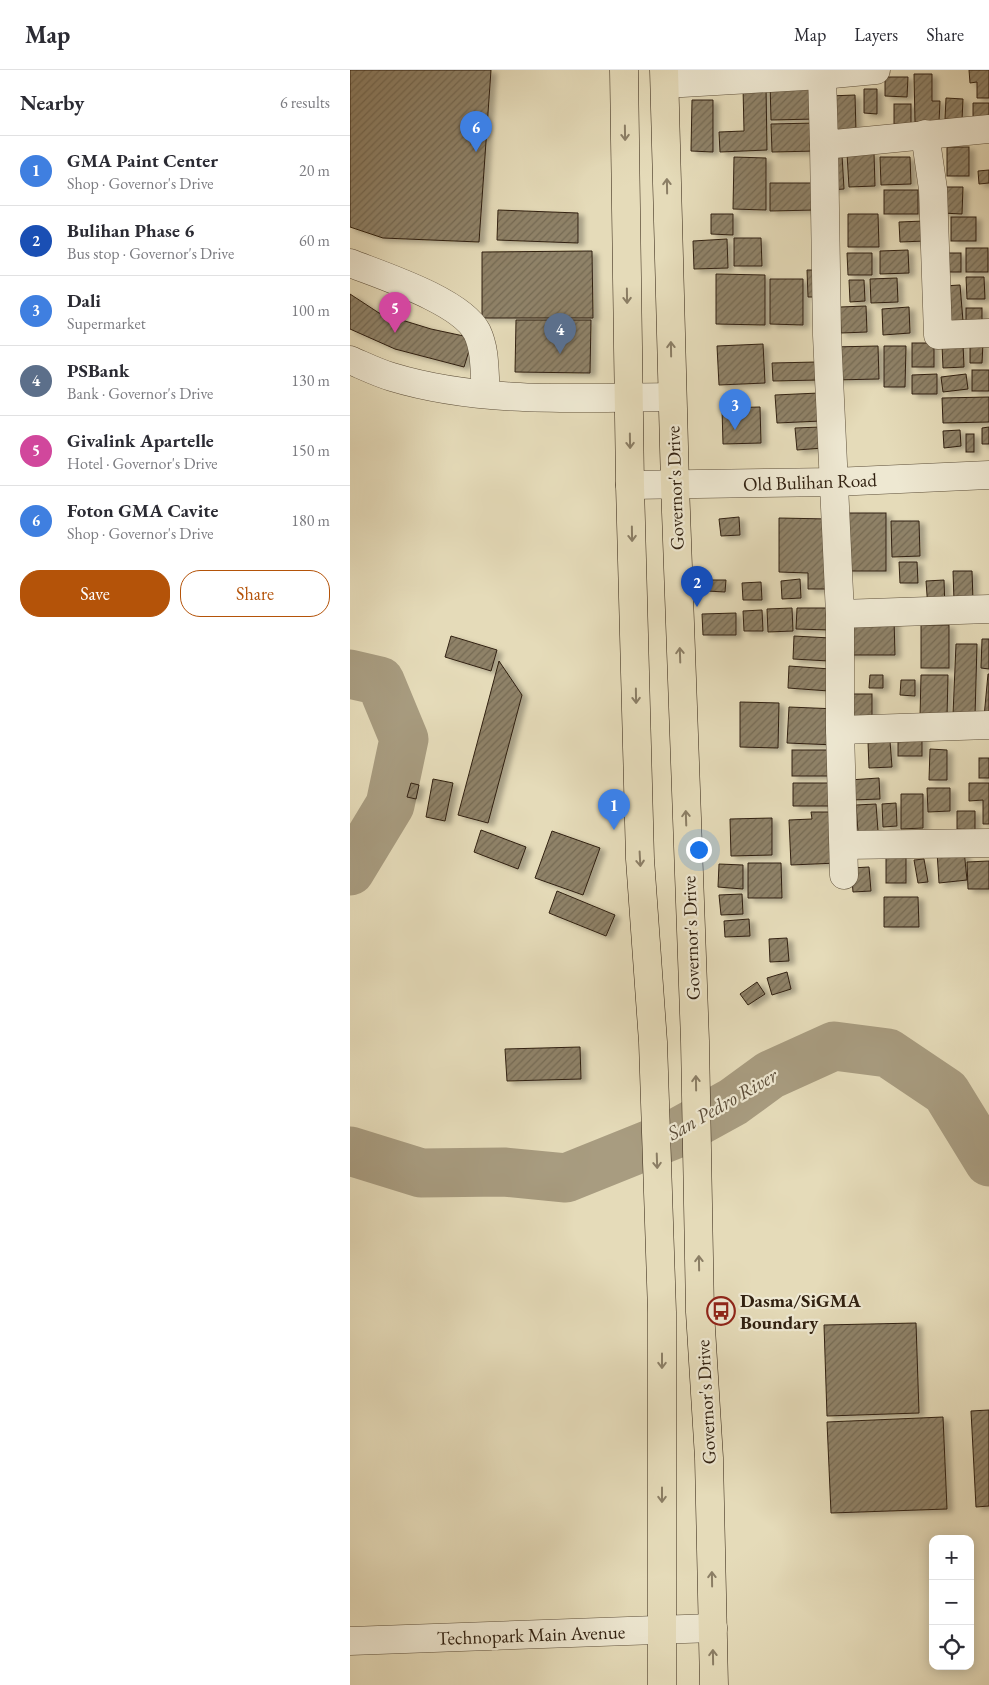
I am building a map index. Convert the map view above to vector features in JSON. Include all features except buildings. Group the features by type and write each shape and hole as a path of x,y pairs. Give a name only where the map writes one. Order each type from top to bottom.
{"highway":[{"path":"624,70 630,485 640,859 653,1042 662,1312 662,1685"},
{"name":"Governor's Drive","path":"664,77 672,397 695,1041 700,1312 709,1458 714,1685"}],"street":[{"path":"664,77 822,75 876,70"},
{"path":"822,75 827,335 840,614 840,730 844,875"},
{"path":"824,145 989,129"},
{"path":"925,134 933,189 938,335 989,333"},
{"path":"350,263 443,302 458,310 470,321 478,333 483,351 486,393"},
{"path":"350,360 392,377 437,387 486,393 540,399 672,397"},
{"name":"Old Bulihan Road","path":"630,485 834,482 989,474"},
{"path":"840,614 989,610"},
{"path":"840,730 989,725"},
{"path":"844,846 989,843"},
{"name":"Technopark Main Avenue","path":"350,1641 713,1628"}],"waterway":[{"name":"San Pedro River","path":"350,674 380,681 404,739 390,805 350,871"},
{"name":"San Pedro River","path":"350,1151 421,1173 504,1172 566,1178 673,1135 733,1102 770,1075 834,1046 888,1053 946,1092 989,1162"}],"place":[{"name":"Foton GMA Cavite","path":"476,152"},
{"name":"Givalink Apartelle","path":"395,333"},
{"name":"PSBank","path":"560,354"},
{"name":"Dali","path":"735,430"},
{"name":"Bulihan Phase 6","path":"697,607"},
{"name":"GMA Paint Center","path":"614,830"},
{"name":"Dasma/SiGMA Boundary","path":"721,1311"}]}
